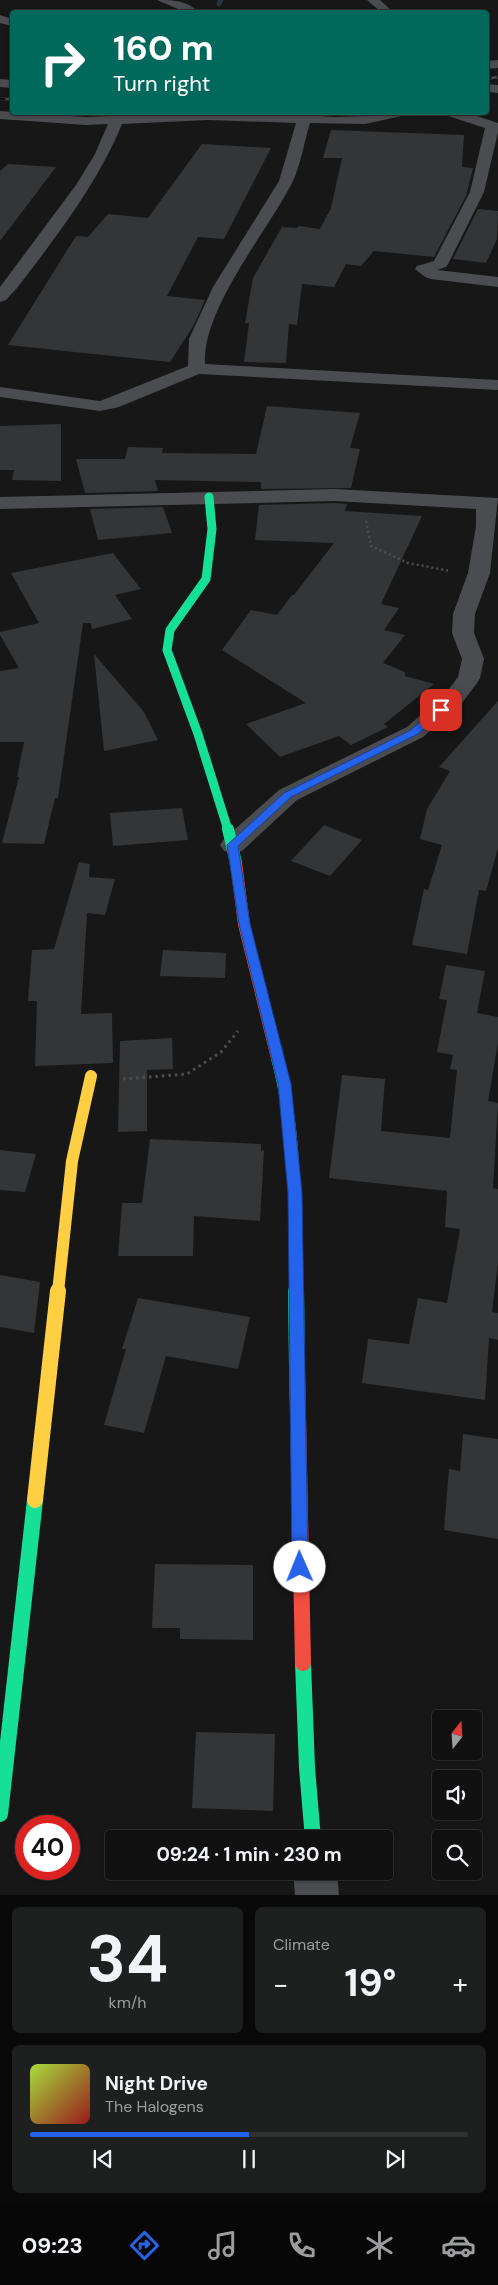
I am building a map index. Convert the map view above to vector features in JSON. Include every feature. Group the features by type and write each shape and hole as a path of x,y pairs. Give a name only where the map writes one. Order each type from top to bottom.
{"street":[{"path":"163,0 189,10"},
{"path":"373,0 385,10"},
{"path":"0,115 70,120 256,116 304,120 365,120 388,115"},
{"path":"459,115 496,127 487,144 477,192 440,264 423,270 431,274 498,282"},
{"path":"0,297 25,268 84,186 117,120"},
{"path":"197,369 196,353 198,340 221,287 286,181 304,120"},
{"path":"0,392 100,406 113,403 197,369 498,385"},
{"path":"0,503 209,497 370,496 492,504 486,526 479,573 464,614 463,633 473,659 469,678 454,698 414,732 288,795 232,845"},
{"path":"209,497 212,529 206,579 170,630 167,650 198,734 232,845 244,924 284,1084 295,1193 301,1626 307,1768 312,1830"},
{"path":"0,1814 72,1161 91,1076"},
{"path":"316,1880 317,1895"}],"path":[{"path":"370,496 371,510 366,518 371,546 408,563 443,571 479,573"},
{"path":"91,1076 114,1080 187,1074 221,1052 264,1000"}],"building":[{"path":"331,130 464,135 462,167 473,168 466,196 434,257 374,251 361,266 346,264 334,287 302,284 297,325 289,324 286,363 244,362 249,323 245,323 253,278 282,227 297,228 299,226 320,229 331,208 342,158 323,158"},
{"path":"202,144 271,148 224,239 198,237 167,296 205,300 194,325 170,362 8,345 76,236 88,237 108,214 148,218"},
{"path":"8,164 56,167 0,241 0,171"},
{"path":"478,209 498,211 497,239 486,263 453,259"},
{"path":"267,406 360,413 350,448 360,449 351,488 261,489 261,482 155,480 158,491 85,493 76,459 125,459 128,447 163,448 162,453 256,454"},
{"path":"61,424 61,481 12,480 14,470 0,470 0,426"},
{"path":"347,504 345,511 422,516 381,604 399,608 384,630 405,635 383,663 405,672 405,676 434,684 384,724 388,727 351,745 339,736 280,757 246,724 306,703 222,650 251,610 277,615 334,543 255,540 259,505"},
{"path":"163,507 172,533 98,540 90,509"},
{"path":"113,553 141,589 115,595 132,619 92,629 91,623 83,623 58,798 55,798 44,844 2,843 19,777 17,777 24,742 0,742 0,671 19,668 0,632 39,623 11,573"},
{"path":"94,654 144,712 158,740 104,751"},
{"path":"498,701 498,848 486,891 479,890 467,954 412,945 424,889 428,890 442,845 420,839 427,809 450,771 439,767"},
{"path":"182,808 188,840 113,846 110,813"},
{"path":"324,825 362,840 330,876 291,861"},
{"path":"79,862 90,864 89,877 115,879 105,915 87,913 81,1014 112,1013 113,1063 35,1066 37,1001 28,1001 32,950 54,949"},
{"path":"163,950 226,953 225,978 160,976"},
{"path":"446,965 485,971 477,1013 498,1017 498,1042 488,1101 498,1103 493,1188 498,1189 498,1263 492,1312 498,1313 498,1340 489,1338 485,1400 362,1383 368,1339 409,1344 418,1298 447,1303 460,1229 445,1227 447,1191 329,1178 342,1075 385,1079 381,1131 450,1138 457,1070 450,1069 453,1055 437,1052 447,1000 439,999"},
{"path":"172,1038 173,1069 147,1070 147,1131 118,1132 120,1041"},
{"path":"150,1139 261,1144 261,1151 264,1150 260,1221 194,1216 193,1256 118,1256 122,1203 142,1203"},
{"path":"0,1150 36,1154 25,1192 0,1190"},
{"path":"0,1275 40,1282 34,1333 0,1327"},
{"path":"138,1298 250,1317 238,1369 166,1356 144,1433 104,1425 126,1349 122,1349"},
{"path":"463,1434 498,1439 498,1539 444,1530 449,1469 460,1471"},
{"path":"155,1564 253,1565 253,1640 180,1639 180,1628 152,1628"},
{"path":"196,1732 275,1734 273,1811 192,1808"}],"waterway":[{"path":"219,4 221,0"}],"railway":[{"path":"489,78 498,77"},
{"path":"0,99 10,99"}],"traffic: fast":[{"path":"209,497 212,529 206,579 170,630 167,650 198,734 233,845 236,863"},
{"path":"277,1058 284,1084 295,1193 297,1367"},
{"path":"0,1814 35,1500"},
{"path":"303,1663 307,1768 312,1830"}],"traffic: slow":[{"path":"35,1500 72,1161 91,1076"}],"traffic: jam":[{"path":"236,863 244,924 277,1058"},
{"path":"297,1367 303,1663"}],"route":[{"path":"300,1567 295,1193 284,1084 244,924 232,845 288,795 414,732 441,710"}]}
